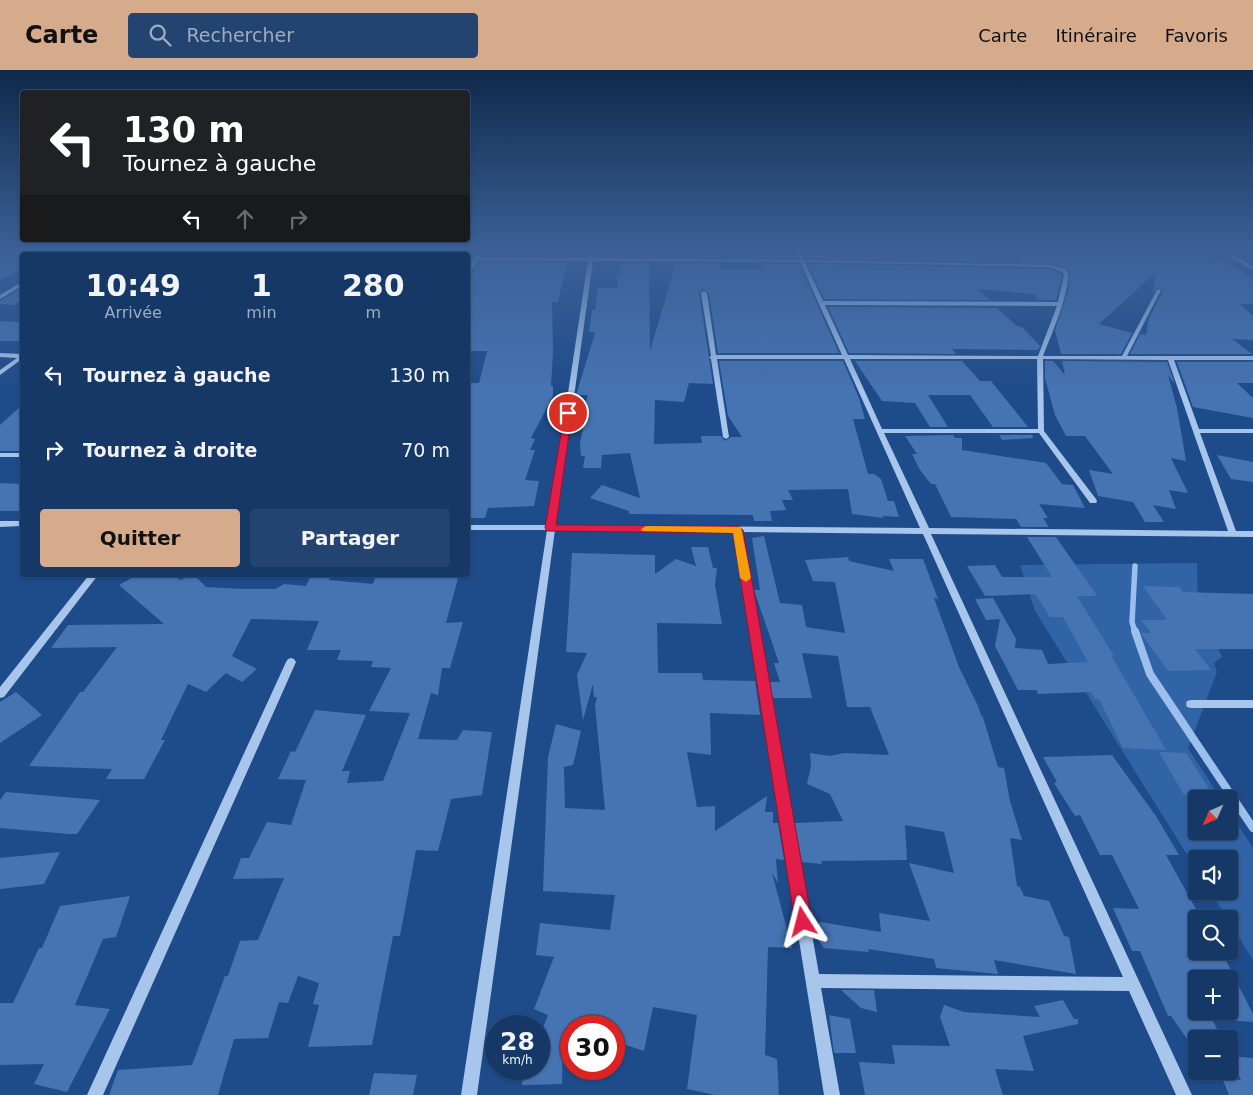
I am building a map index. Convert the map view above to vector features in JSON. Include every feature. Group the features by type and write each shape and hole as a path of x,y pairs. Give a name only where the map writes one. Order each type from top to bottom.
{"street":[{"path":"469,1095 585,298"},
{"path":"705,298 712,357 726,437"},
{"path":"819,298 1184,1095"},
{"path":"1061,298 1040,357 1041,431 1093,501"},
{"path":"1124,358 1155,298"},
{"path":"821,303 1060,304"},
{"path":"0,355 20,356"},
{"path":"712,357 1253,358"},
{"path":"0,373 20,358"},
{"path":"1170,358 1233,534"},
{"path":"880,431 1041,431"},
{"path":"1197,431 1253,431"},
{"path":"0,455 20,455"},
{"path":"0,524 20,524"},
{"path":"470,528 1253,534"},
{"path":"738,530 832,1095"},
{"path":"1,691 92,577"},
{"path":"95,1095 290,662"},
{"path":"1191,704 1253,704"},
{"path":"813,981 1133,984"}],"shaded area":[{"path":"1197,563 1198,606 1222,657 1214,663 1217,672 1188,748 1215,790 1188,790 1188,840 1238,840 1238,825 1253,848 1253,960 1238,936 1238,910 1222,910 1216,900 1238,900 1238,850 1188,850 1188,856 1035,611 1020,565"}],"building":[{"path":"5,298 20,298 20,300 14,305 0,304 0,301"},
{"path":"470,298 559,298 558,302 552,302 553,352 551,386 553,386 553,396 531,438 535,439 530,450 535,450 525,480 539,481 534,506 488,508 485,518 470,518 470,383 479,383 487,351 470,351"},
{"path":"597,298 649,298 650,351 666,298 700,298 713,384 689,383 684,402 655,400 654,444 702,443 701,436 721,436 725,441 731,437 742,437 728,416 719,361 843,361 859,398 865,419 853,419 868,474 874,474 881,479 888,501 894,501 899,517 883,516 883,518 852,514 848,489 788,490 793,500 782,500 786,510 770,511 772,521 754,521 753,515 629,514 629,511 590,498 602,485 640,498 630,453 602,455 601,468 583,468 585,456 581,456 580,443 586,414 582,414 588,395 576,395 595,333 589,331 592,310 595,310"},
{"path":"710,298 814,298 839,353 718,353"},
{"path":"987,298 989,300 824,299"},
{"path":"1037,298 1057,298 1056,300 1038,300"},
{"path":"1066,298 1128,298 1099,324 1132,333 1121,354 1061,354 1055,330"},
{"path":"1159,298 1253,298 1253,304 1240,304 1253,316 1253,340 1232,339 1252,354 1130,354 1140,334 1146,335 1149,318"},
{"path":"828,307 997,308 1017,326 1022,327 1040,346 1038,350 952,349 956,354 849,353"},
{"path":"0,321 20,322 20,341 0,341"},
{"path":"855,361 962,361 980,381 991,381 1028,427 993,427 970,395 928,395 948,427 930,427 915,403 882,401"},
{"path":"1045,361 1053,361 1065,375 1062,361 1167,362 1175,384 1168,375 1177,408 1186,461 1171,458 1188,493 1169,490 1176,509 1153,505 1164,522 1145,522 1133,502 1098,496 1089,470 1113,474 1085,436 1066,436 1055,415 1045,378"},
{"path":"1177,362 1253,362 1253,383 1237,383 1253,398 1253,418 1193,407"},
{"path":"20,407 20,451 0,451 0,425"},
{"path":"953,435 955,438 962,438 962,450 1046,463 1062,484 1073,485 1085,508 1039,504 1048,518 1043,518 1049,527 1021,527 1016,519 951,517 935,484 931,484 920,470 912,454 917,454 905,436"},
{"path":"999,435 1032,435 1033,438 1002,440"},
{"path":"1217,455 1253,462 1253,482 1231,479"},
{"path":"0,483 20,484 20,511 0,511"},
{"path":"764,536 780,603 802,605 806,627 845,633 835,582 813,581 805,560 848,557 849,561 894,571 889,559 923,559 938,599 934,598 959,667 982,718 982,714 998,767 1004,768 1010,801 1022,840 1010,838 1017,886 1020,887 1024,896 1049,901 1064,936 1069,937 1076,974 994,960 998,974 936,968 934,959 868,949 869,952 824,948 814,934 820,922 881,932 879,913 930,921 909,863 954,873 944,832 905,825 907,860 821,861 822,864 801,862 794,823 843,821 830,794 807,784 811,766 810,753 830,756 844,753 889,755 870,707 847,707 838,656 802,653 812,698 772,698 769,682 780,682 774,663 779,663 754,590 760,590 752,538"},
{"path":"1027,537 1056,537 1097,596 1077,596 1114,656 1111,655 1166,750 1123,748 1099,699 1095,699 1091,692 1038,694 1036,690 1018,690 995,646 1000,619 986,620 975,599 993,598 1016,639 1015,648 1042,650 1048,664 1088,662 1063,617 1050,617 1035,594 985,596 967,566 995,565 1002,577 1052,577"},
{"path":"691,547 708,547 713,568 717,568 715,585 722,624 657,623 658,673 702,673 703,680 755,681 760,715 710,713 711,755 687,752 697,807 715,806 715,831 767,796 765,812 773,812 773,823 778,823 784,860 776,859 778,883 772,873 792,948 768,947 765,1055 777,1059 779,1095 715,1095 687,1089 697,1015 653,1007 644,1051 625,1045 625,1015 560,1015 560,1080 562,1080 562,1084 522,1085 522,1080 550,1080 550,1015 534,1009 554,957 536,955 540,923 610,930 615,895 543,891 548,757 556,724 581,731 573,765 564,767 565,808 605,810 595,705 597,697 594,697 593,684 583,720 577,675 587,653 566,652 572,553 655,555 655,574 676,559 696,566"},
{"path":"133,577 176,577 180,580 196,577 206,587 243,589 275,589 284,584 306,586 310,577 330,577 329,580 373,584 375,577 458,578 446,623 463,622 450,668 442,668 438,695 431,693 418,739 457,740 463,730 492,732 482,795 451,799 438,851 416,850 400,936 393,936 372,1045 308,1047 319,1005 313,1004 319,983 298,976 288,1003 279,1002 268,1038 234,1039 218,1095 109,1095 118,1070 192,1065 240,941 258,940 284,878 233,879 241,858 249,858 267,822 291,825 306,780 278,779 291,751 295,752 315,710 366,715 342,771 350,771 347,783 383,781 410,713 369,711 391,668 371,667 373,661 337,660 341,650 307,650 319,621 251,619 232,656 257,669 242,682 226,673 206,692 188,684 161,740 165,740 144,779 106,779 112,769 29,766 80,692 83,692 117,647 51,648 68,625 164,624 119,585"},
{"path":"1143,586 1180,587 1183,592 1253,594 1253,649 1195,649 1211,670 1168,671 1141,633 1151,633 1141,620 1167,620"},
{"path":"16,692 42,715 0,743 0,702"},
{"path":"1159,752 1186,753 1210,790 1188,790 1188,795 1184,795"},
{"path":"1112,755 1156,816 1179,855 1166,855 1188,895 1188,900 1191,900 1196,909 1188,910 1188,960 1226,960 1231,970 1188,970 1188,1020 1212,1020 1218,1030 1188,1030 1187,1039 1171,1016 1168,1016 1140,951 1132,951 1113,908 1139,909 1112,855 1100,855 1080,815 1075,816 1054,783 1057,782 1043,757"},
{"path":"6,792 100,800 77,834 69,834 0,828 0,800"},
{"path":"60,852 44,884 0,889 0,858"},
{"path":"130,896 116,937 103,939 75,1005 110,1009 67,1092 34,1084 44,1064 0,1065 0,1003 13,1003 39,948 42,948 60,906"},
{"path":"1238,984 1253,1014 1253,1022 1229,1020 1238,1020"},
{"path":"841,990 874,990 877,1012 861,1008"},
{"path":"1063,1000 1074,1019 1078,1019 1078,1024 1023,1036 1034,1071 995,1069 1003,1095 865,1095 859,1062 895,1064 892,1045 950,1046 940,1017 944,1005 964,1012 1040,1017 1034,1006"},
{"path":"829,1015 850,1019 856,1053 834,1053"},
{"path":"1238,1057 1253,1058 1253,1095 1229,1095 1223,1080 1241,1080 1238,1074"},
{"path":"374,1073 417,1075 413,1095 369,1095"}],"waterway":[{"path":"1135,566 1132,622 1135,632"},
{"path":"1135,631 1150,674 1253,828"}],"slow traffic":[{"path":"646,529 738,530 746,578"}],"route":[{"path":"568,413 550,528 738,530 803,922"}]}
